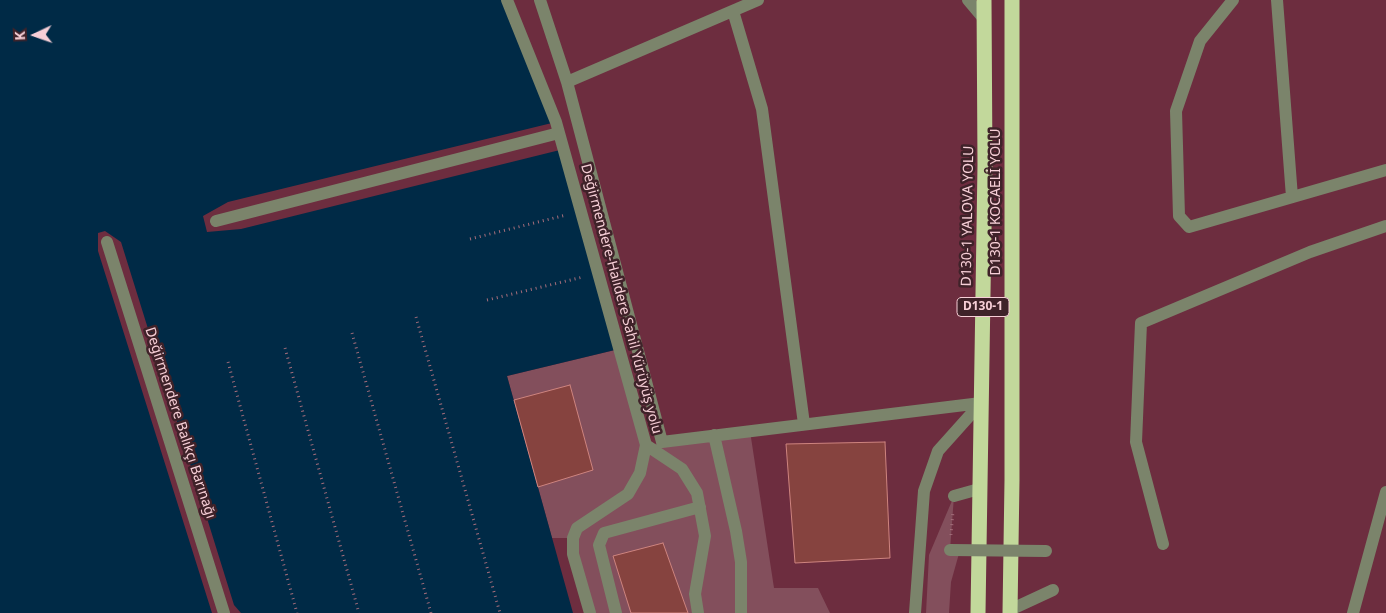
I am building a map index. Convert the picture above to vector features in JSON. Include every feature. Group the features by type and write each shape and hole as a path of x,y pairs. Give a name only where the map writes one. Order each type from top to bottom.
{"highway":[{"name":"D130-1 YALOVA YOLU","path":"978,613 985,165 984,0"},
{"name":"D130-1 KOCAELİ YOLU","path":"1010,611 1012,480 1012,0"}],"street":[{"name":"Değirmendere-Halıdere Sahil Yürüyüş yolu","path":"507,0 559,134 646,445 640,473 628,494 577,528 573,538 574,554 590,613"},
{"path":"540,0 567,82 662,442 981,403"},
{"path":"567,82 758,0"},
{"path":"968,0 984,19"},
{"path":"1233,0 1200,41 1176,111 1179,216 1189,227 1386,170"},
{"path":"1277,0 1292,197"},
{"path":"734,10 762,109 804,424"},
{"path":"216,221 559,134"},
{"path":"1163,544 1136,442 1140,323 1310,252 1386,226"},
{"name":"Değirmendere Balıkçı Barınağı","path":"107,242 224,613"},
{"path":"916,613 924,492 938,451 981,403"},
{"path":"714,436 740,554 741,613"},
{"path":"646,445 682,469 697,493 705,536 695,594 698,613"},
{"path":"954,496 979,489"},
{"path":"1353,613 1386,492"},
{"path":"616,613 600,545 604,533 700,507"},
{"path":"950,550 1046,551"},
{"path":"1010,611 1053,590"}],"path":[{"path":"470,239 581,211"},
{"path":"486,300 598,274"},
{"path":"416,317 500,613"},
{"path":"352,332 431,613"},
{"path":"285,348 359,613"},
{"path":"228,362 297,613"},
{"path":"950,550 954,496"}],"shaded area":[{"path":"619,349 646,445 750,431 774,588 818,588 830,613 590,613 573,538 552,538 507,376"},
{"path":"954,496 950,550 960,550 951,582 949,613 926,613 929,555"}],"water":[{"path":"0,0 507,0 556,122 228,202 203,216 207,232 241,229 564,149 619,349 507,376 573,613 241,613 234,605 121,242 105,231 98,233 98,251 212,613 0,613"}],"building":[{"path":"570,385 593,470 538,487 514,400"},
{"path":"885,442 890,558 795,563 786,444"},
{"path":"663,543 688,613 631,613 613,556"}]}
